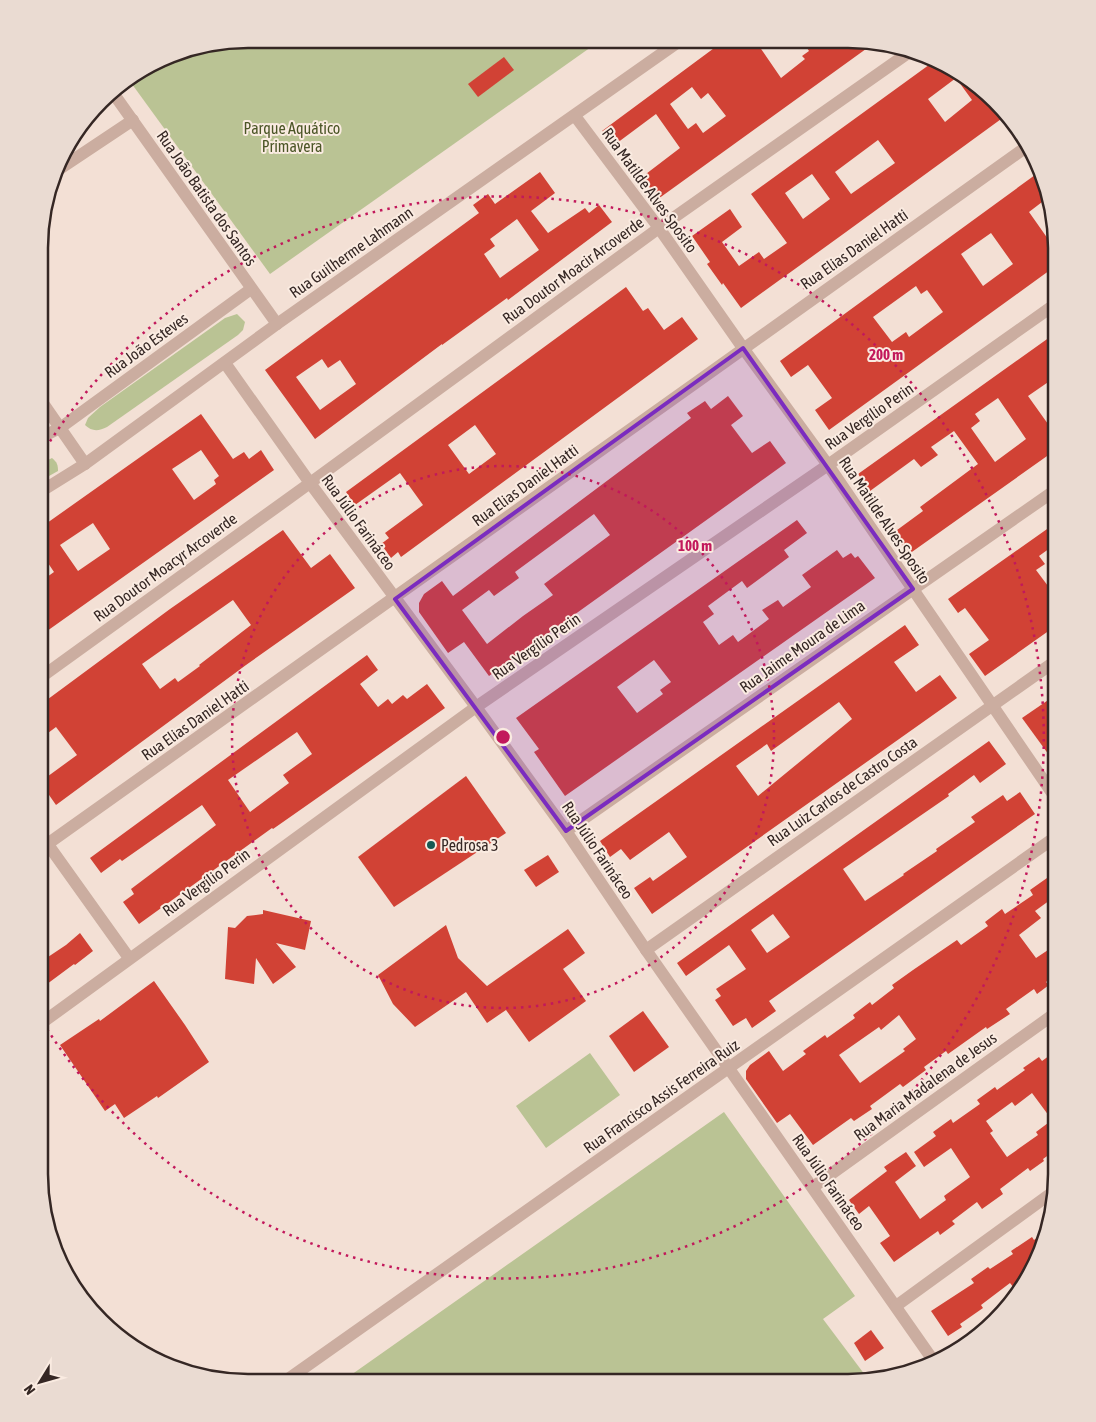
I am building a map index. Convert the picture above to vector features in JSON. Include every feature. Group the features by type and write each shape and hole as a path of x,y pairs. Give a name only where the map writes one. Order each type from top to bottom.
{"street":[{"name":"Rua Guilherme Lahmann","path":"48,487 85,464 277,324 670,48"},
{"name":"Rua Doutor Moacir Arcoverde","path":"310,483 659,228 904,55"},
{"name":"Rua João Batista dos Santos","path":"116,97 277,324"},
{"name":"Rua Matilde Alves Sposito","path":"575,116 659,228 828,465 1048,787"},
{"path":"66,165 132,120"},
{"name":"Rua Elias Daniel Hatti","path":"48,844 395,599 1023,149"},
{"name":"Rua João Esteves","path":"48,434 60,428 251,288"},
{"name":"Rua Vergílio Perin","path":"48,1018 476,707 828,465 1048,308"},
{"name":"Rua Júlio Farináceo","path":"225,362 310,483 566,831 646,950 931,1357"},
{"path":"48,411 85,464"},
{"name":"Rua Doutor Moacyr Arcoverde","path":"48,672 310,483"},
{"name":"Rua Jaime Moura de Lima","path":"566,831 1048,495"},
{"name":"Rua Luiz Carlos de Castro Costa","path":"646,950 1048,666"},
{"name":"Rua Francisco Assis Ferreira Ruiz","path":"295,1374 1048,842"},
{"path":"48,852 129,958"},
{"name":"Rua Maria Madalena de Jesus","path":"812,1187 1048,1018"},
{"path":"896,1306 1047,1195"}],"highlighted area":[{"path":"743,348 913,589 566,831 395,599"}],"green space":[{"name":"Parque Aquático Primavera","path":"235,48 590,48 270,274 132,84 136,81 159,68 183,58 209,51"},
{"path":"237,314 245,322 243,330 238,335 107,427 96,430 90,429 85,425 88,418 100,407 225,318"},
{"path":"52,458 55,461 58,471 48,477 48,460"},
{"path":"590,1053 620,1095 546,1148 516,1106"},
{"path":"724,1112 855,1296 823,1319 864,1374 861,1374 352,1374"}],"building":[{"path":"714,48 760,48 781,78 805,59 802,56 809,51 807,48 867,48 658,199 642,177 680,148 656,114 613,146 602,131","holes":["692,87 701,99 708,93 726,116 703,133 696,123 688,129 670,104"]},
{"path":"504,57 514,70 478,97 468,84"},
{"path":"929,65 956,78 928,99 945,122 972,100 957,79 980,97 1001,119 741,308 707,264 710,262 692,236 730,209 742,227 722,242 739,266 759,252 764,259 787,243 751,194","holes":["878,140 895,163 851,194 835,172","812,174 830,199 803,219 785,193"]},
{"path":"540,172 555,193 531,211 548,233 585,208 589,213 599,205 612,222 508,300 507,298 442,344 315,439 265,370 479,213 473,205 488,194 495,204","holes":["517,219 539,250 500,278 484,254 495,246 490,239","322,359 328,368 340,360 356,384 320,410 296,377"]},
{"path":"1035,175 1043,201 1029,212 1048,239 1048,272 829,430 815,410 832,398 808,365 791,377 780,361","holes":["991,233 1013,264 983,286 961,254","916,286 921,294 927,290 943,312 909,337 906,332 892,342 873,317"]},
{"path":"626,287 643,311 648,308 664,330 682,317 698,339 401,557 398,552 391,558 381,544 389,538 385,533 423,505 400,473 355,505 346,492","holes":["475,425 496,454 469,474 448,445"]},
{"path":"1048,338 1048,382 1028,396 1048,424 1048,455 909,554 893,533 923,511 920,507 978,464 954,431 931,447 938,455 921,467 914,459 870,491 858,474","holes":["998,398 1026,439 995,462 971,428 980,421 975,414"]},
{"path":"728,396 743,416 731,425 752,453 770,441 786,463 489,676 464,642 448,653 419,612 419,603 424,594 442,581 453,596 691,418 687,413 705,401 711,409","holes":["594,514 610,535 544,584 553,595 487,644 462,610 489,590 494,596 519,578 515,572"]},
{"path":"201,414 233,459 244,452 249,459 261,450 274,470 48,630 48,576 54,572 48,563 48,522","holes":["201,450 219,476 214,480 216,484 194,500 172,469","93,523 110,549 78,571 60,545"]},
{"path":"797,520 807,533 784,550 789,557 747,588 742,581 708,606 714,614 703,622 719,645 733,635 738,642 769,619 762,610 778,600 783,607 811,587 802,575 837,550 843,558 851,553 855,558 858,556 875,578 565,796 534,752 539,749 516,718","holes":["654,660 671,682 660,690 663,694 637,713 617,687"]},
{"path":"1048,528 1048,550 1039,556 1045,564 1036,570 1048,586 1048,631 985,676 969,654 989,640 965,608 958,613 948,599"},
{"path":"283,530 311,568 330,554 355,588 246,665 56,805 48,794 48,776 77,755 56,727 48,733 48,699 170,609","holes":["233,600 251,625 178,682 175,678 160,689 142,664"]},
{"path":"905,625 919,645 894,662 916,692 940,675 957,698 652,914 634,888 650,877 653,881 687,857 669,832 630,860 621,849 610,857 600,841","holes":["839,702 852,719 758,796 736,766 767,744 771,751"]},
{"path":"367,655 378,670 360,684 378,707 388,699 392,704 403,695 407,699 427,684 445,708 272,828 139,924 123,902 134,894 131,889 216,825 202,805 122,861 120,859 101,873 90,858","holes":["297,732 312,754 283,775 289,783 250,812 228,780"]},
{"path":"1048,700 1048,754 1022,718"},
{"path":"989,741 1006,764 980,783 974,775 948,794 949,796 843,869 865,901 904,875 937,851 936,849 975,822 971,817 1003,795 1007,801 1020,792 1035,814 769,1001 776,1011 752,1028 746,1018 733,1026 715,1000 721,996 716,989 746,969 729,945 686,976 677,963","holes":["773,914 790,937 767,953 751,930"]},
{"name":"Pedrosa 3","path":"466,776 506,833 394,907 358,857"},
{"path":"548,855 559,872 536,887 524,870"},
{"path":"1047,878 1048,902 1035,911 1041,918 1019,935 1036,958 1048,950 1048,981 1046,982 1048,986 1037,994 1034,989 1006,1009 1010,1014 987,1029 986,1027 948,1054 946,1051 924,1067 926,1070 903,1087 900,1084 870,1106 872,1109 854,1121 851,1118 813,1145 790,1114 777,1123 746,1079 746,1071 750,1065 769,1051 783,1071 806,1054 803,1051 825,1035 827,1038 855,1018 853,1015 870,1002 872,1005 894,988 892,985 913,970 957,940 961,945 988,926 985,922 1002,909 1005,914 1033,895 1030,890","holes":["899,1015 916,1039 903,1049 905,1051 860,1083 839,1055 879,1027 881,1030"]},
{"path":"263,910 311,921 305,950 276,943 296,967 273,984 256,958 254,984 225,979 228,927 235,928 247,916 263,914"},
{"path":"446,925 458,958 487,986 568,929 585,953 563,969 586,1001 529,1042 506,1010 487,1023 466,992 415,1027 393,1004 378,975"},
{"path":"80,933 93,951 48,983 48,957"},
{"path":"154,981 209,1062 158,1098 157,1096 124,1118 115,1104 105,1111 60,1045 99,1019 100,1021"},
{"path":"643,1011 669,1047 634,1072 609,1036"},
{"path":"1039,1057 1042,1061 1048,1057 1048,1115 1032,1093 1015,1106 1012,1102 986,1121 993,1131 990,1133 1007,1157 1038,1135 1036,1132 1048,1123 1048,1155 1043,1159 1044,1161 1030,1171 1028,1168 1000,1189 1003,1194 982,1209 977,1202 952,1221 955,1224 940,1235 938,1231 894,1262 880,1243 890,1236 869,1206 859,1214 849,1200 887,1171 884,1167 906,1152 916,1166 895,1182 920,1219 946,1200 944,1196 970,1177 951,1148 924,1167 914,1152 936,1136 933,1132 951,1119 953,1123 980,1104 977,1100 995,1087 997,1090 1025,1070 1023,1068"},
{"path":"1032,1237 1034,1240 1039,1237 1028,1263 1014,1288 1010,1283 981,1305 983,1308 960,1324 962,1327 948,1336 931,1311 974,1283 971,1279 988,1267 990,1269 1013,1254 1011,1251"},
{"path":"871,1330 884,1348 865,1361 854,1343"}],"place":[{"name":"Pedrosa 3","path":"431,845"}]}
